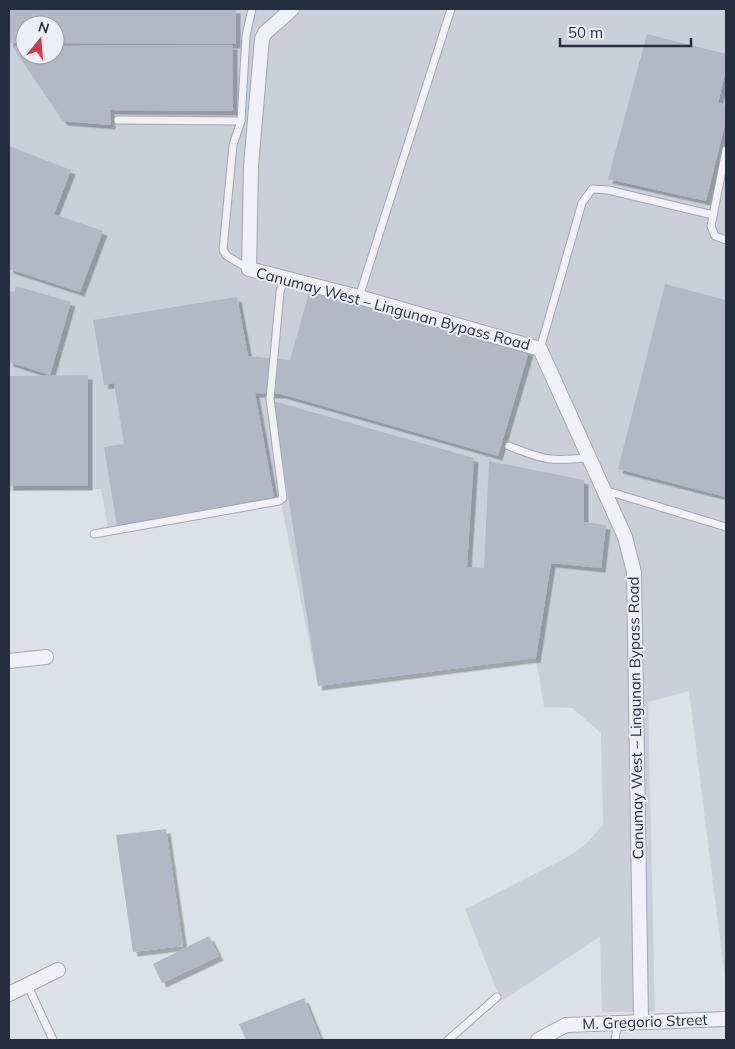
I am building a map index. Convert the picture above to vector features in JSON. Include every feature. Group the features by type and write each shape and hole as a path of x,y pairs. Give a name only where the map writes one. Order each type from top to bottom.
{"street":[{"name":"Canumay West – Lingunan Bypass Road","path":"292,9 265,33 262,39 251,166 249,269 359,297 540,349 625,538 634,572 641,1020"},
{"path":"9,661 46,657"},
{"path":"9,994 58,970"},
{"name":"M. Gregorio Street","path":"538,1040 566,1025 641,1020 726,1018"}],"lane":[{"path":"249,269 227,256 223,250 233,145 240,121 246,36 252,9"},
{"path":"359,297 451,9"},
{"path":"118,120 240,121"},
{"path":"726,150 713,215 712,231 715,236 726,240"},
{"path":"540,349 582,203 592,189 608,190 713,215"},
{"path":"94,534 280,501 283,498 270,399 280,292 284,278"},
{"path":"509,446 548,460 589,458"},
{"path":"604,490 726,527"},
{"path":"28,986 53,1040"},
{"path":"448,1040 497,997"},
{"path":"615,1040 618,1022"}],"shaded area":[{"path":"9,9 726,9 726,987 689,691 648,702 655,1012 602,1012 600,937 501,1001 465,909 568,857 586,844 603,825 601,733 572,708 544,707 536,658 318,686 281,502 109,535 101,489 9,491"}],"building":[{"path":"9,9 236,9 236,44 65,43 65,15 15,15 15,43 9,43"},
{"path":"647,34 726,54 726,69 718,103 726,105 726,120 706,201 608,179"},
{"path":"233,45 233,111 110,110 111,125 63,121 25,65 65,65 65,46"},
{"path":"9,146 71,170 54,214 103,231 80,292 9,269"},
{"path":"665,284 726,300 726,497 618,469"},
{"path":"16,286 71,302 50,375 9,362 9,291 14,292"},
{"path":"310,289 529,351 498,456 281,394 255,393 274,497 117,527 104,447 124,444 114,383 104,385 93,320 237,297 248,356 290,360"},
{"path":"88,375 88,486 9,486 9,376"},
{"path":"273,401 474,458 467,567 484,568 489,461 584,480 584,522 606,525 601,568 551,563 536,658 318,686"},
{"path":"166,829 183,946 133,952 116,835"},
{"path":"209,936 219,956 162,983 153,964"},
{"path":"304,998 321,1040 246,1040 239,1024"}]}
